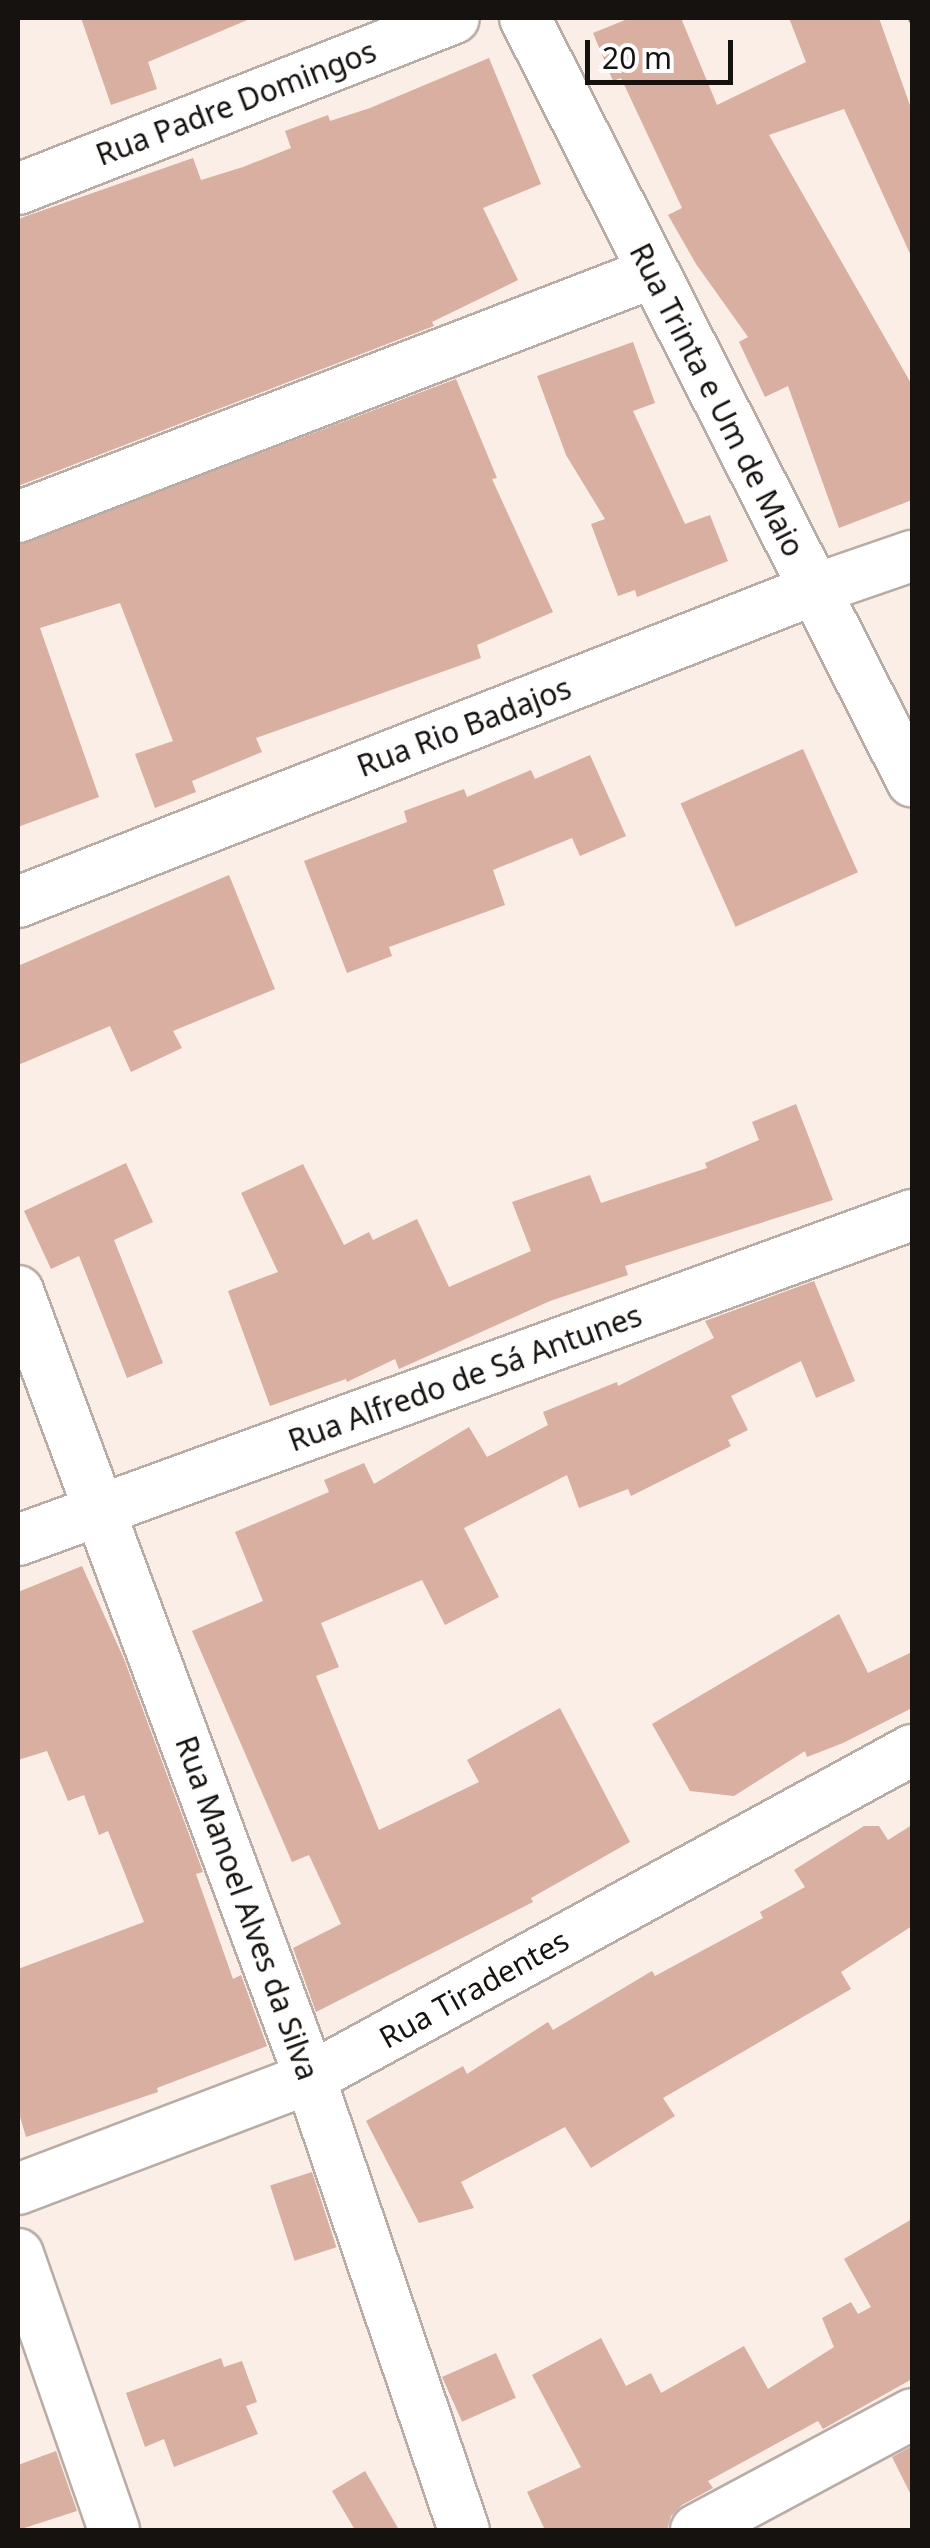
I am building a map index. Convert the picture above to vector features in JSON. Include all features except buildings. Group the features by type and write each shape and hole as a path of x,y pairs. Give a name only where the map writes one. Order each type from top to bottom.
{"street":[{"name":"Rua Padre Domingos","path":"18,189 454,18"},
{"name":"Rua Trinta e Um de Maio","path":"525,18 912,781"},
{"path":"18,516 652,273"},
{"name":"Rua Rio Badajos","path":"18,902 813,590 912,556"},
{"name":"Rua Alfredo de Sá Antunes","path":"18,1540 912,1215"},
{"name":"Rua Manoel Alves da Silva","path":"18,1290 310,2078 464,2530"},
{"name":"Rua Tiradentes","path":"18,2189 310,2078 912,1750"},
{"path":"18,2254 114,2530"},
{"path":"696,2530 912,2414"}]}
